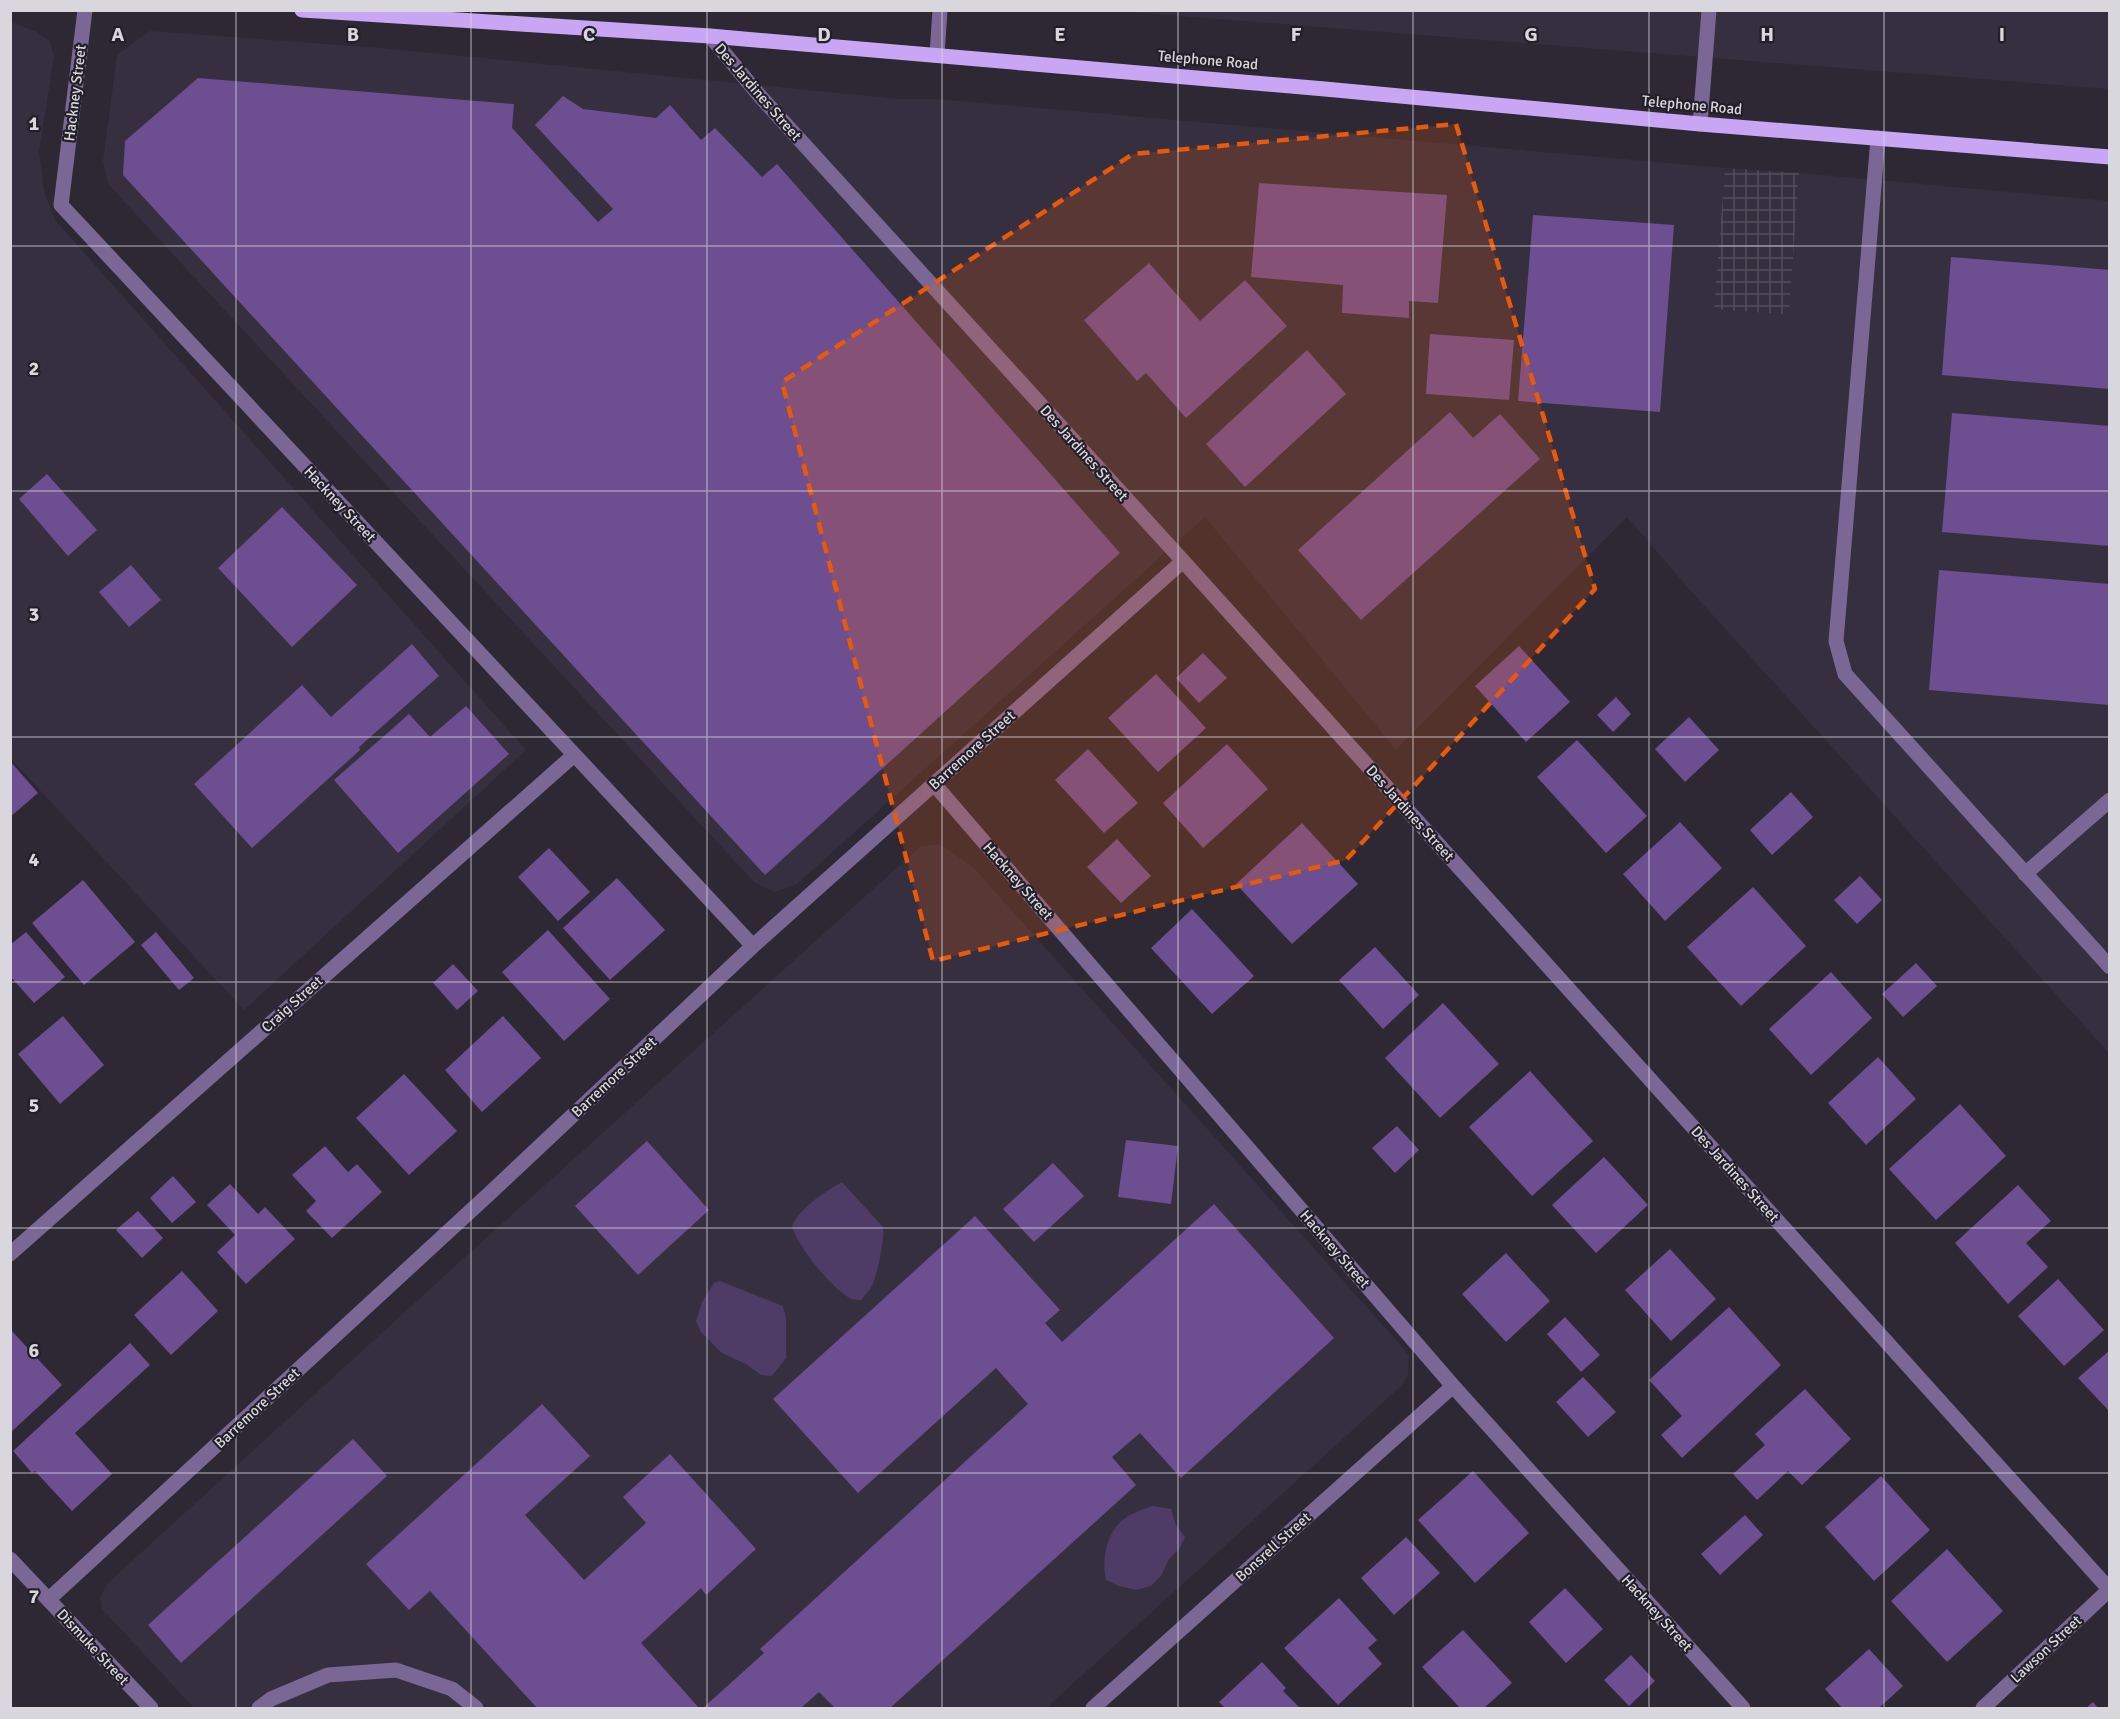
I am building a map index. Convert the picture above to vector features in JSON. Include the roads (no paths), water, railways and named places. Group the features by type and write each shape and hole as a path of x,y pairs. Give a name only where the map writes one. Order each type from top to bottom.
{"main road":[{"name":"Telephone Road","path":"302,10 710,36 1325,88 1700,124 2109,157"}],"street":[{"name":"Hackney Street","path":"85,10 61,205 753,946"},
{"path":"937,55 940,10"},
{"path":"1700,124 1709,10"},
{"name":"Des Jardines Street","path":"710,36 767,104 1183,561 2109,1590"},
{"path":"1878,138 1836,641 1845,674 2109,967"},
{"name":"Barremore Street","path":"49,1599 489,1194 753,946 1183,561"},
{"name":"Craig Street","path":"10,1254 574,755"},
{"name":"Hackney Street","path":"934,784 1453,1386 1743,1708"},
{"path":"2025,874 2109,800"},
{"name":"Bonsrell Street","path":"1093,1708 1453,1386"},
{"name":"Dismuke Street","path":"10,1558 151,1708"},
{"name":"Lawson Street","path":"1983,1708 2109,1590"},
{"path":"259,1708 270,1699 328,1675 396,1670 452,1689 476,1708"}]}
